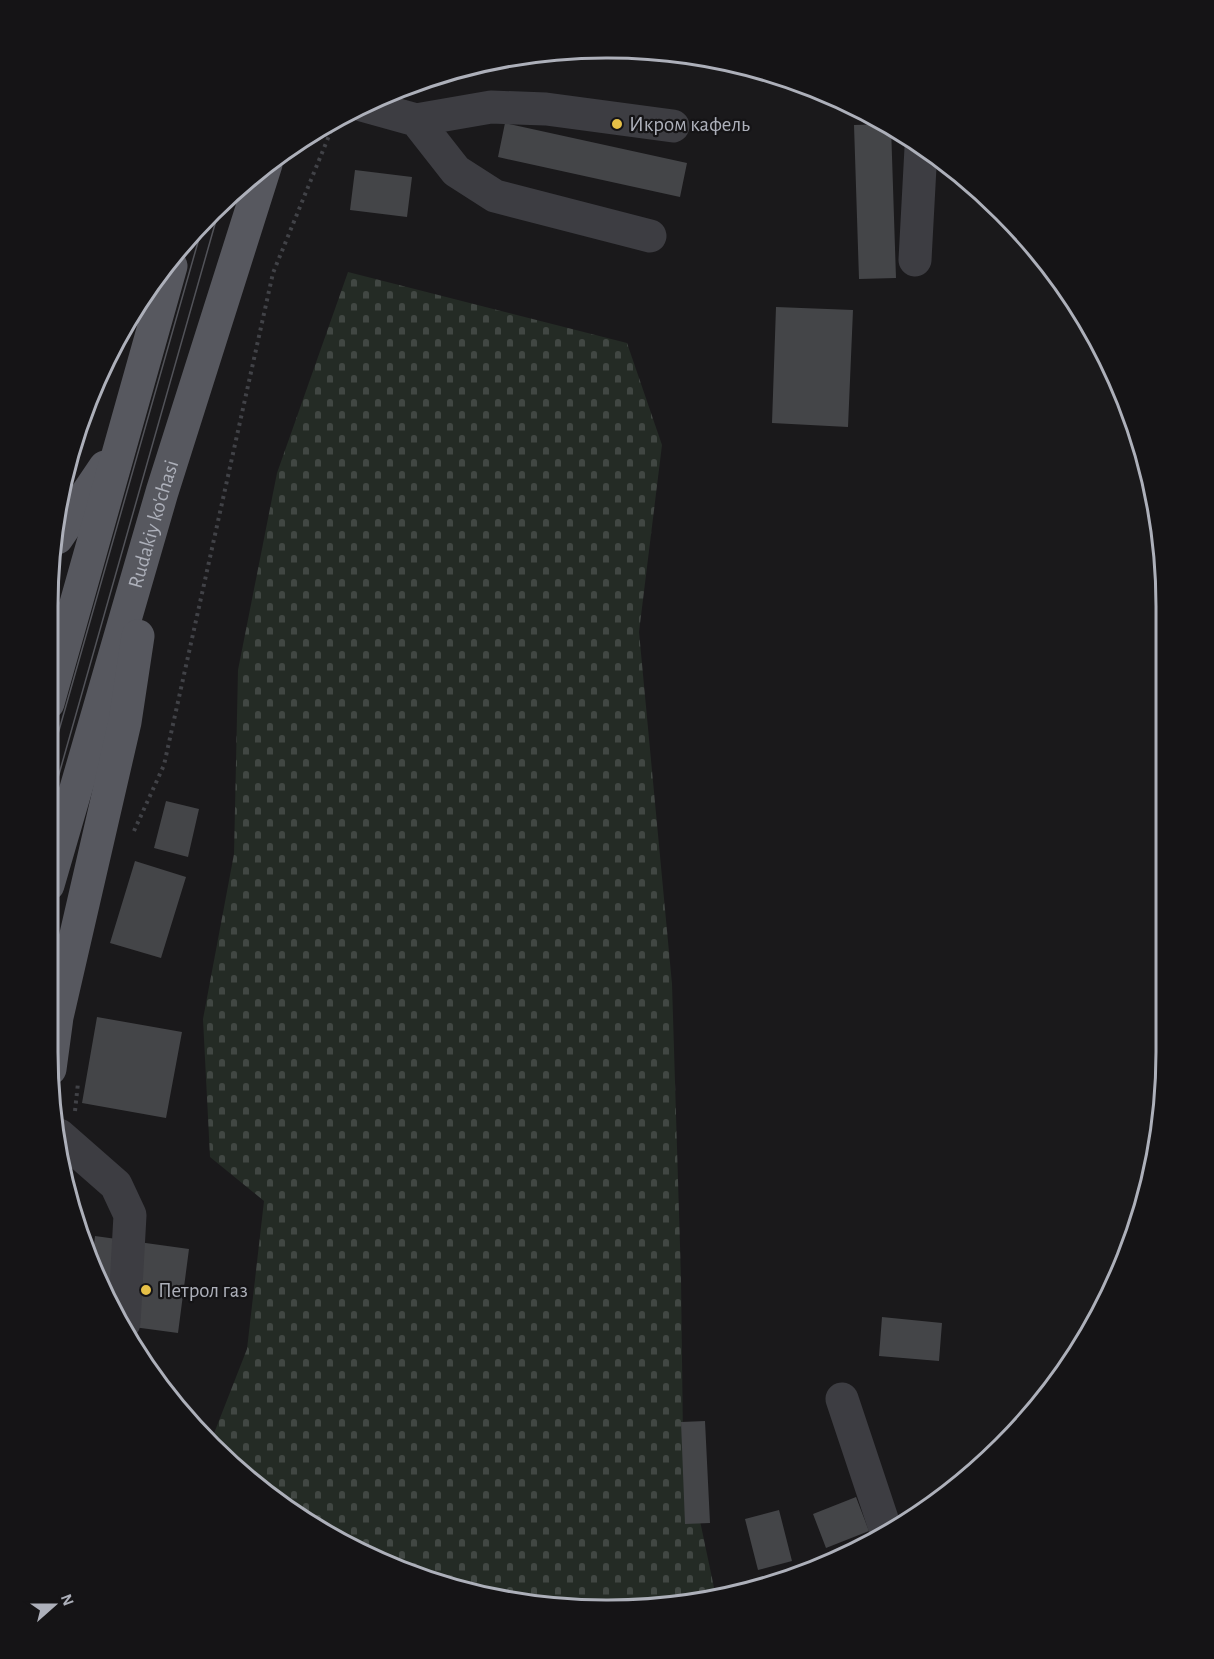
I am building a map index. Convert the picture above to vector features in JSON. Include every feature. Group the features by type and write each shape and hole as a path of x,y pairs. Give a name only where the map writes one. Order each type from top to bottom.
{"main road":[{"name":"Rudakiy ko'chasi","path":"58,851 162,492 260,183"},
{"path":"58,668 167,280"},
{"path":"64,527 121,444"},
{"path":"58,1013 125,722 162,492"},
{"path":"58,1025 64,1073"}],"lane":[{"path":"377,109 416,120 491,107 546,109 673,126"},
{"path":"416,120 456,171 495,196 650,236"},
{"path":"915,260 921,157"},
{"path":"66,1142 116,1185 130,1215 125,1312"},
{"path":"842,1399 884,1525"}],"path":[{"path":"131,838 164,765 273,273 330,134"},
{"path":"64,1073 65,1135"}],"green space":[{"path":"348,272 627,343 662,445 639,632 672,984 681,1278 683,1440 715,1590 643,1599 571,1599 535,1596 465,1582 397,1559 333,1527 273,1487 214,1434 247,1349 264,1201 210,1157 203,1019 234,854 238,670 277,473"}],"building":[{"path":"505,123 687,163 680,197 498,157"},
{"path":"854,125 868,125 891,138 896,278 859,279"},
{"path":"355,170 412,177 407,217 350,210"},
{"path":"776,307 853,310 848,427 772,423"},
{"path":"166,801 199,809 188,857 154,848"},
{"path":"135,861 186,877 161,958 110,943"},
{"path":"97,1017 182,1032 166,1118 82,1103"},
{"name":"Петрол газ","path":"95,1236 189,1249 178,1333 133,1327 115,1295 94,1245"},
{"path":"882,1317 942,1323 939,1361 879,1356"},
{"path":"705,1421 710,1523 685,1524 681,1422"},
{"path":"856,1497 869,1531 826,1548 813,1514"},
{"path":"779,1510 792,1561 758,1570 745,1519"}],"tram line":[{"path":"58,778 215,223"},
{"path":"58,734 198,242"}],"place":[{"name":"Икром кафель","path":"617,124"},
{"name":"Петрол газ","path":"146,1290"}]}
